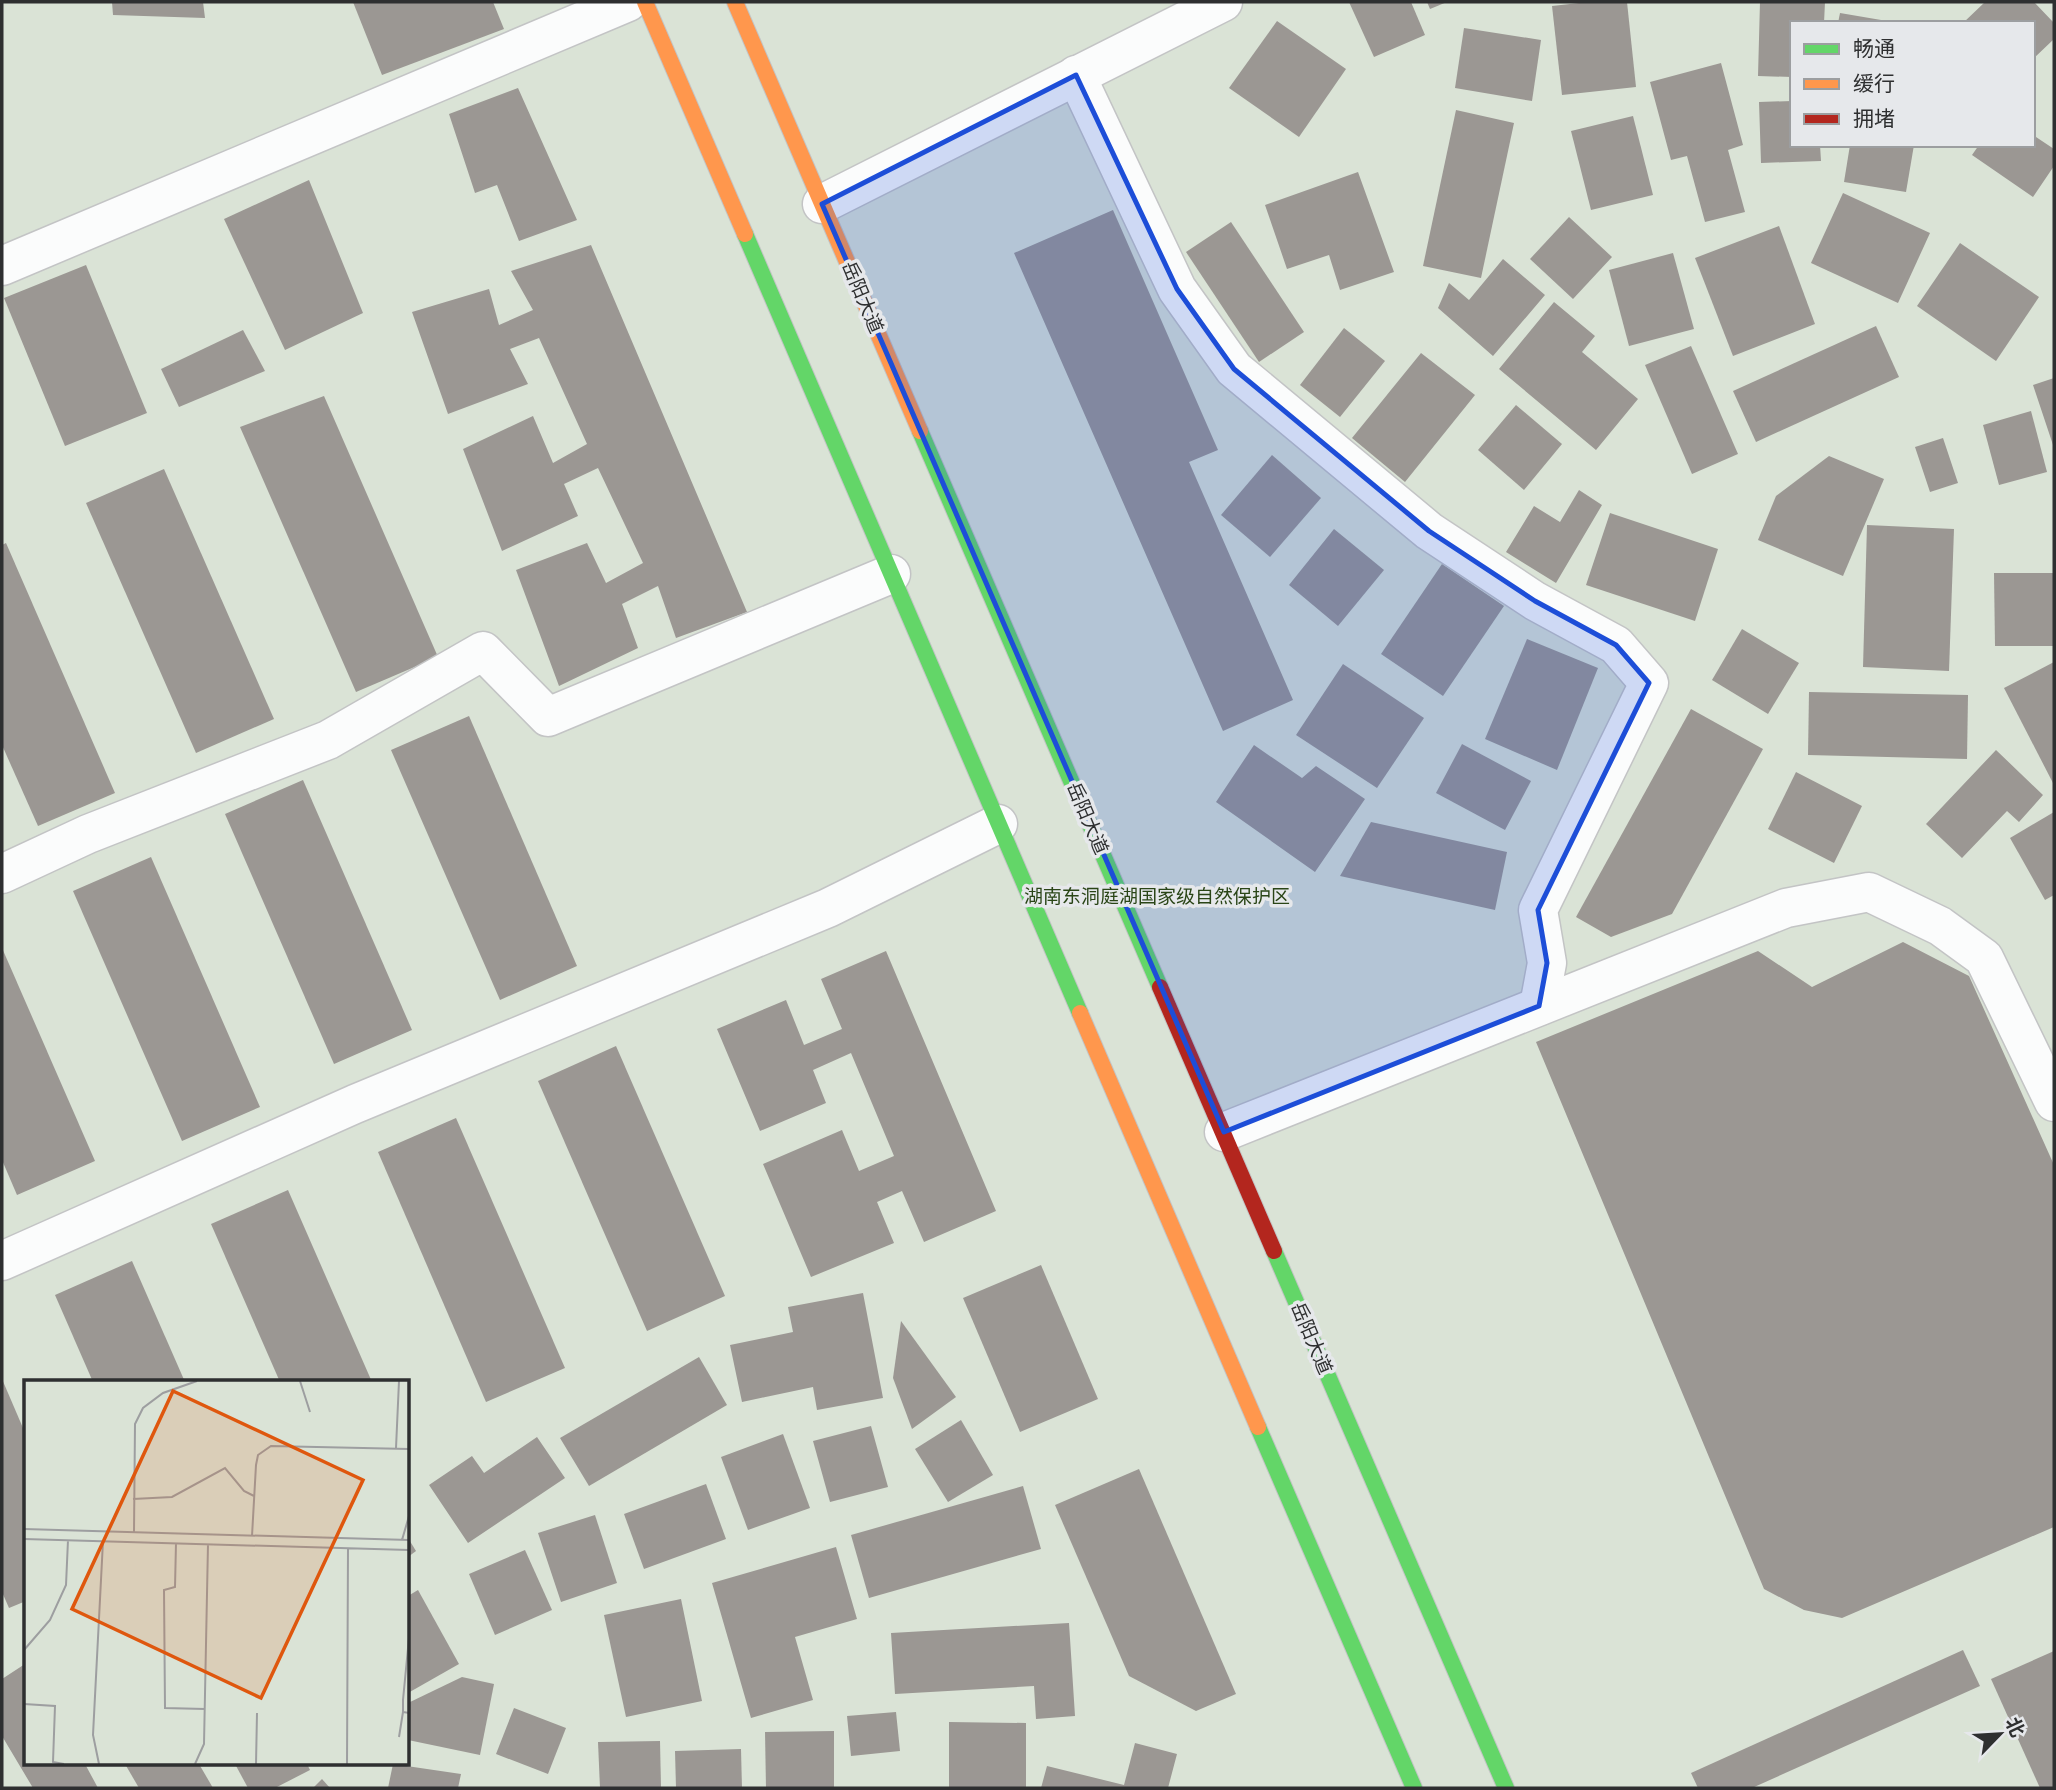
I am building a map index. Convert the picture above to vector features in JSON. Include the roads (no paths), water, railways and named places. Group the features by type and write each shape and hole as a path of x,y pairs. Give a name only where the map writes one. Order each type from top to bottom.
{"main road":[{"path":"645,2 1414,1788"},
{"name":"岳阳大道","path":"736,2 1506,1788"}],"street":[{"path":"2,266 628,2"},
{"path":"822,204 1223,2"},
{"path":"1076,75 1177,289 1234,369 1429,531 1535,601 1616,645 1649,683 1538,910 1547,963 1539,1006"},
{"path":"2,874 88,834 328,740 484,651 548,717 891,575"},
{"path":"2,1261 355,1104 828,908 998,824"},
{"path":"1224,1132 1786,908 1869,892 1940,926 1984,958 2054,1102"}],"park label":[{"name":"湖南东洞庭湖国家级自然保护区","path":"1157,896"}]}
